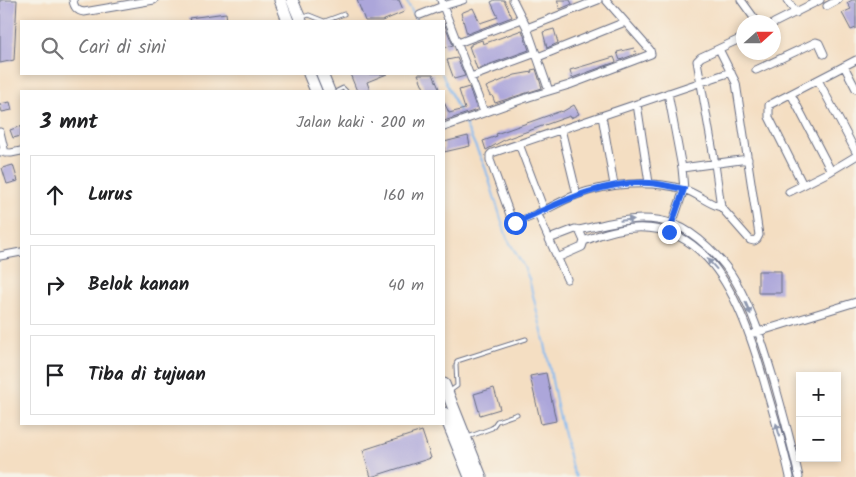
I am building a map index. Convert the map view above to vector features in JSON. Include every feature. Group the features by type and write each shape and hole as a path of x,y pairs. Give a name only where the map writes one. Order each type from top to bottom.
{"highway":[{"path":"280,0 296,20"},
{"path":"292,0 296,20"},
{"path":"309,75 316,90"},
{"path":"322,75 328,90"},
{"path":"446,388 462,441 470,477"},
{"path":"445,415 462,441 481,477"}],"street":[{"path":"73,0 75,8 78,11 84,12 154,0"},
{"path":"420,14 442,3 463,0"},
{"path":"513,0 527,28 549,91"},
{"path":"527,28 598,0"},
{"path":"445,127 569,85 651,54 650,50 606,0"},
{"path":"742,0 752,15"},
{"path":"787,0 796,13"},
{"path":"781,20 820,0"},
{"path":"827,6 838,0"},
{"path":"442,3 484,112"},
{"path":"458,43 522,19"},
{"path":"471,77 625,22"},
{"path":"721,207 697,61 701,57 736,41"},
{"path":"781,58 818,42 824,54"},
{"path":"719,48 731,72 736,83 759,235 758,239 750,240 721,207 684,189 649,183 614,185 577,195 513,223 490,160 490,155 731,72"},
{"path":"756,70 776,60"},
{"path":"803,185 769,117 769,105 856,60"},
{"path":"844,66 856,89"},
{"path":"818,80 856,152"},
{"path":"668,93 684,189 669,232"},
{"path":"791,94 831,171"},
{"path":"637,104 649,183"},
{"path":"602,116 614,185"},
{"path":"561,129 577,195"},
{"path":"0,132 3,153 20,151"},
{"path":"519,144 544,210"},
{"path":"789,192 856,156"},
{"path":"682,168 748,159"},
{"path":"540,219 567,279"},
{"path":"549,239 572,229 579,230 620,220 642,219 672,223 688,231 706,245 736,280 758,332 789,433 799,477"},
{"path":"584,240 623,228 643,227 669,232 685,239 701,251 719,272 729,288 750,335 790,477"},
{"path":"557,258 582,247 584,240 579,230"},
{"path":"0,256 20,252"},
{"path":"750,335 856,302"},
{"path":"787,462 795,460"}],"lane":[{"path":"327,20 344,14"},
{"path":"296,20 309,15 322,20"},
{"path":"446,388 457,386 457,361 526,339"},
{"path":"462,441 492,428 497,422 517,414"}],"building":[{"path":"0,0 17,0 14,60 0,63"},
{"path":"357,0 399,0 404,12 384,20 365,20"},
{"path":"504,0 512,17 467,34 461,13 473,8 480,23 498,17 491,2"},
{"path":"557,0 570,0 572,4 560,9"},
{"path":"856,0 856,28 851,30 842,13 851,9 847,3"},
{"path":"226,13 227,20 190,20 189,18"},
{"path":"445,25 453,45 445,48"},
{"path":"554,29 558,43 547,48 543,32"},
{"path":"522,30 529,50 477,69 469,46 471,44 482,40 483,44"},
{"path":"634,48 636,54 620,60 617,52"},
{"path":"614,57 616,62 572,78 570,70"},
{"path":"457,58 465,76 454,79 447,60"},
{"path":"536,69 542,88 495,103 492,95 490,96 486,87"},
{"path":"350,75 384,75 367,82 370,90 357,90"},
{"path":"418,75 433,75 440,90 425,90"},
{"path":"469,87 477,110 445,121 445,104 449,113 465,109 459,90"},
{"path":"10,102 12,110 2,112 0,104"},
{"path":"574,105 579,114 506,139 486,150 483,141 497,136 496,134 562,112"},
{"path":"20,126 20,136 13,138 10,130"},
{"path":"468,136 470,146 445,152 445,142"},
{"path":"13,165 18,181 7,184 2,168"},
{"path":"758,271 781,271 781,293 758,293"},
{"path":"546,373 556,421 541,424 530,376"},
{"path":"494,388 500,409 480,415 474,394"},
{"path":"422,431 431,458 371,477 363,450"}],"waterway":[{"path":"406,0 416,20"},
{"path":"442,75 485,167 507,238 529,279 545,344 557,406 572,468 576,477"}],"route":[{"path":"515,223 577,195 614,185 649,183 684,189 669,232"}]}
